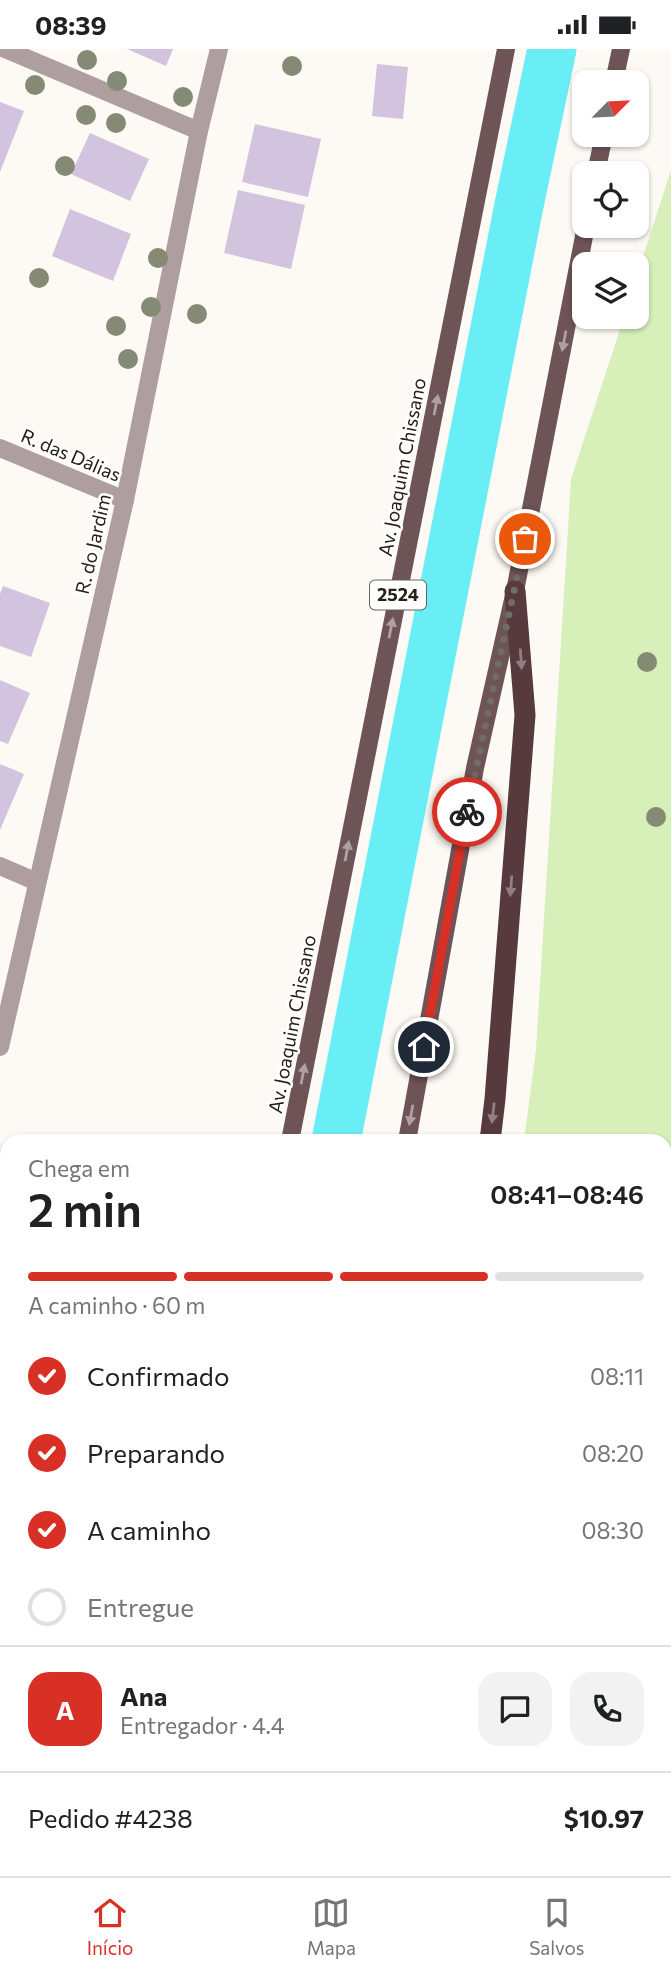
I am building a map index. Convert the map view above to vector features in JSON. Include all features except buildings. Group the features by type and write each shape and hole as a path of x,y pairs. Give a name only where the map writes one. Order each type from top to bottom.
{"highway":[{"path":"491,1134 525,715 514,591"}],"main road":[{"name":"Av. Joaquim Chissano","path":"291,1134 506,49"},
{"path":"617,70 621,49"},
{"path":"408,1134 475,768 514,591 584,238"}],"street":[{"path":"5,49 199,131"},
{"name":"R. do Jardim","path":"0,1047 125,501 199,131 219,49"},
{"name":"R. das Dálias","path":"0,448 125,501"},
{"path":"0,866 37,882"}],"green space":[{"path":"671,170 671,1134 525,1134 536,1049 571,479 620,329 649,329 649,252 644,252"}],"waterway":[{"path":"337,1134 518,210 552,49"}],"way so far":[{"path":"467,812 525,539"}],"route":[{"path":"424,1047 467,812"}]}
